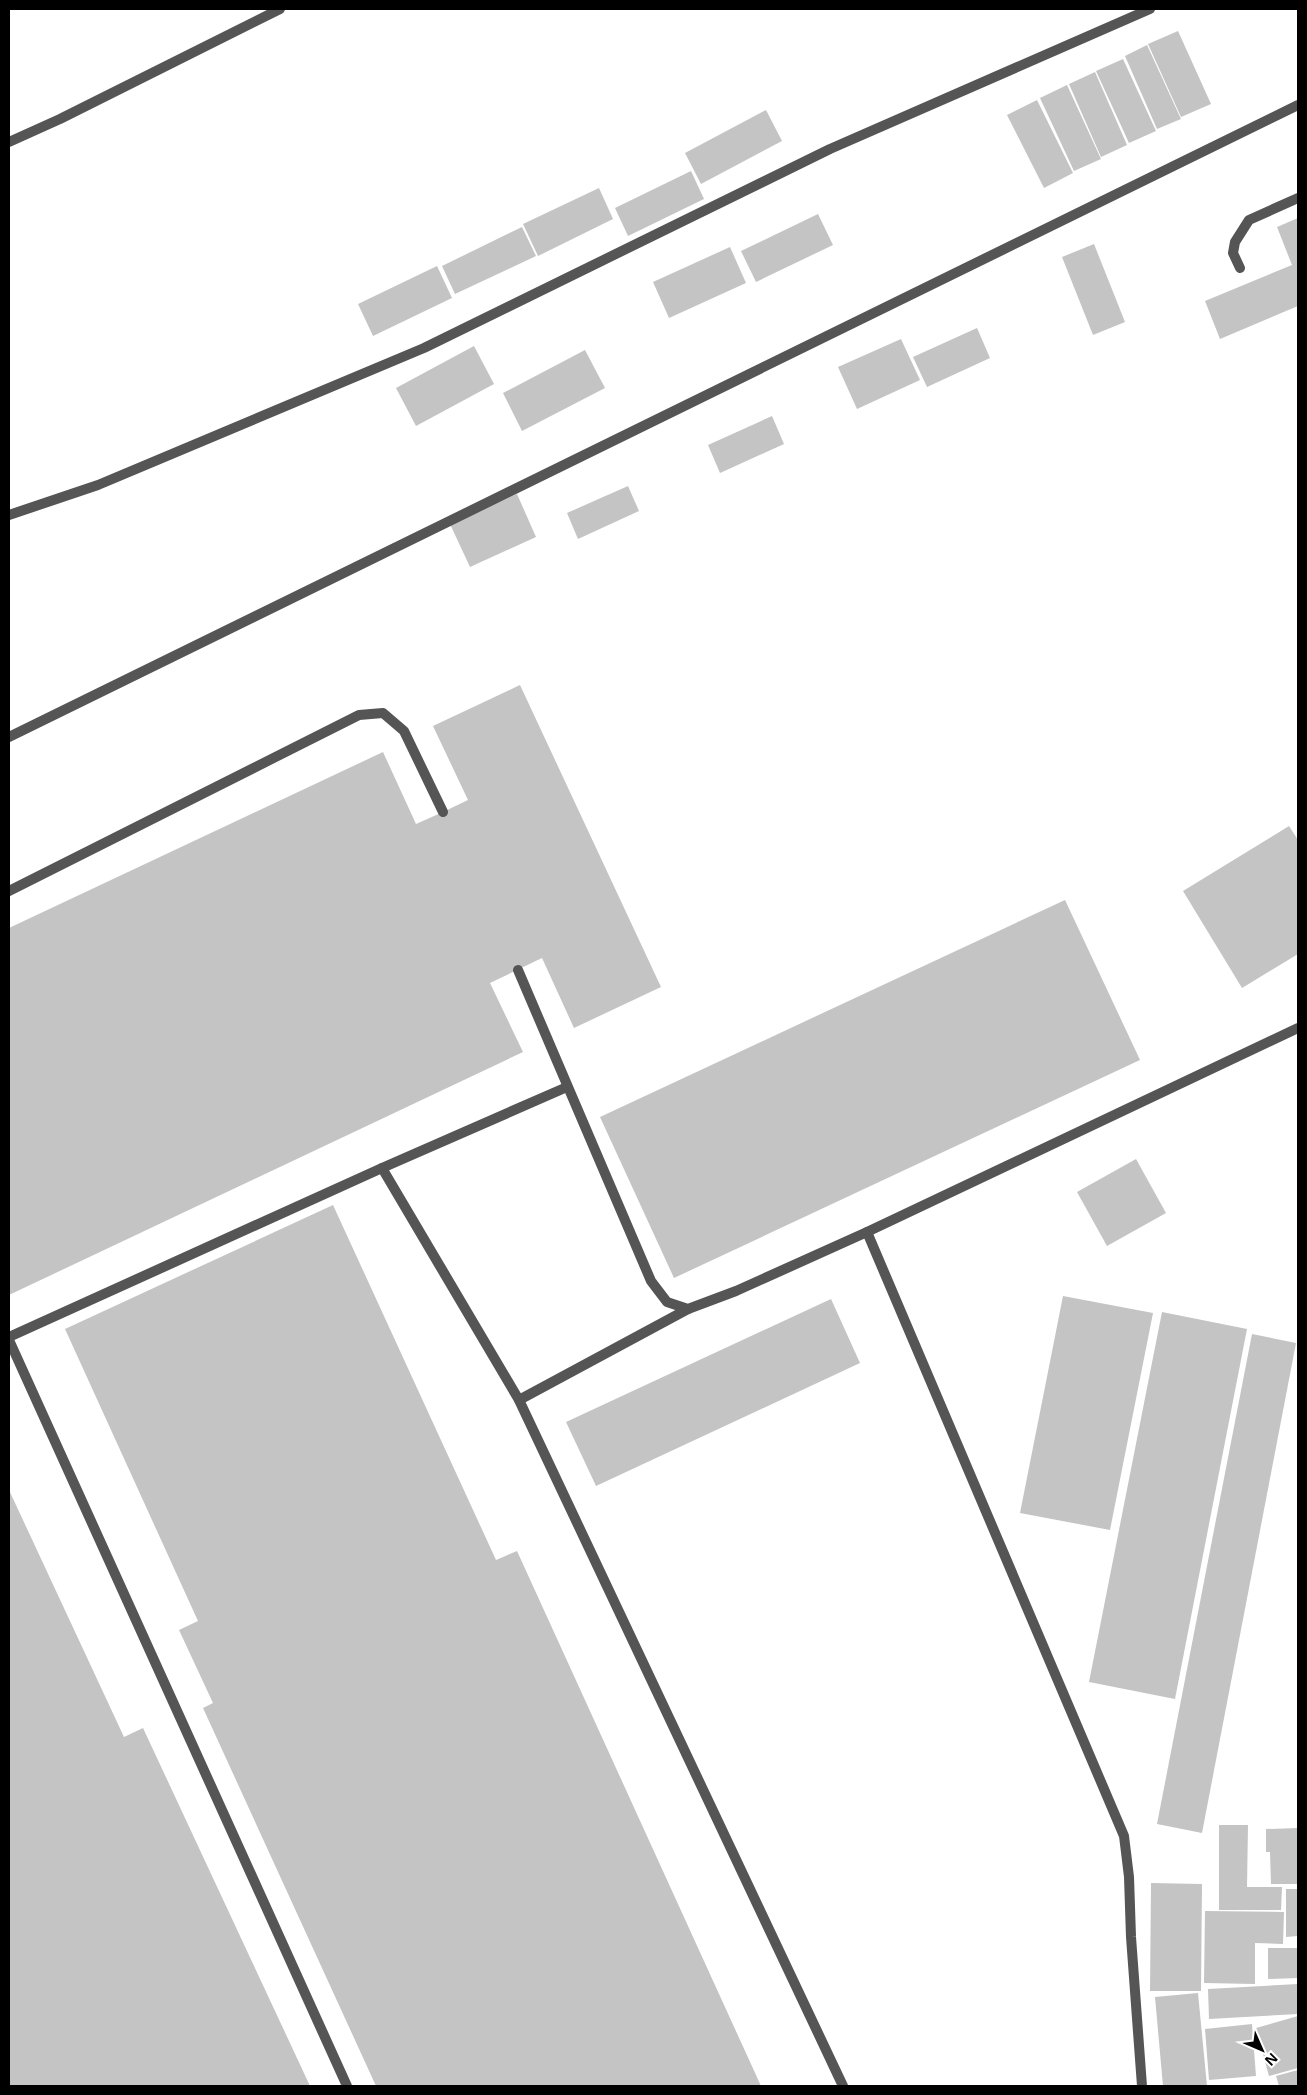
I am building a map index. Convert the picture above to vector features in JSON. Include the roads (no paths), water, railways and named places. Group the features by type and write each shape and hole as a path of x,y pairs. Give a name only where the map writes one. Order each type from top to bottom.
{"lane":[{"path":"9,142 60,120 280,9"},
{"path":"9,515 98,485 424,348 830,148 1150,9"},
{"path":"9,738 1298,105"},
{"path":"1240,268 1233,252 1235,242 1249,220 1298,198"},
{"path":"9,891 359,715 383,713 404,731 443,812"},
{"path":"518,970 651,1281 667,1302 688,1309"},
{"path":"519,1400 688,1309 736,1291 867,1232 1298,1028"},
{"path":"347,2086 9,1338 567,1086"},
{"path":"382,1168 519,1400 843,2086"},
{"path":"867,1232 1124,1836 1129,1877 1131,1937 1142,2086"}]}
